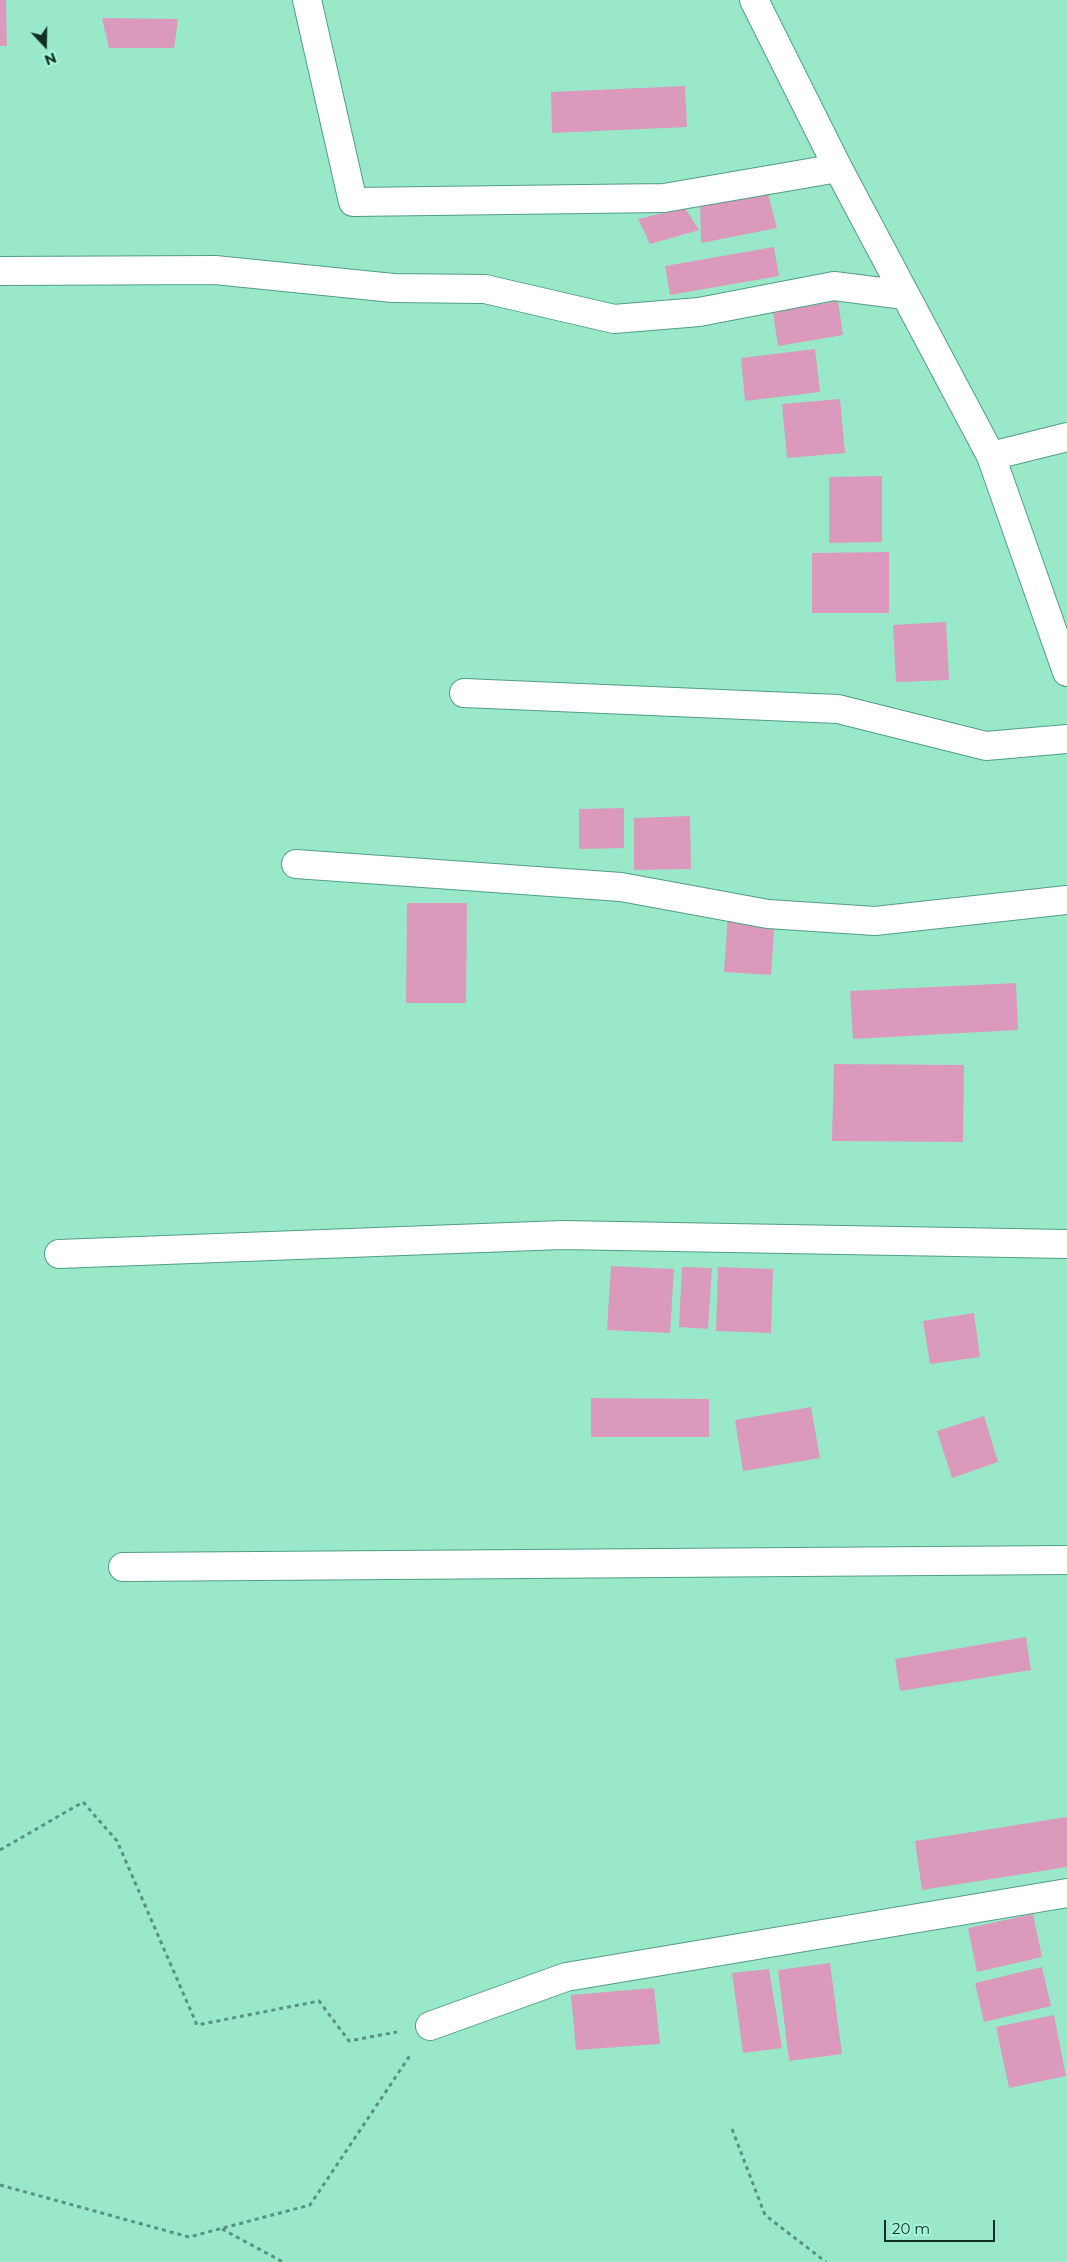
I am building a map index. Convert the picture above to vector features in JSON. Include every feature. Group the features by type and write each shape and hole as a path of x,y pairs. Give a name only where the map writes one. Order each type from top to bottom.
{"street":[{"path":"307,0 353,202 664,198 838,168"},
{"path":"754,0 838,168 990,456 1067,672"},
{"path":"0,272 215,270 393,288 485,289 614,319 699,312 834,286 905,295"},
{"path":"990,456 1067,437"},
{"path":"464,693 838,709 986,746 1067,739"},
{"path":"296,864 621,886 768,914 875,921 1067,900"},
{"path":"59,1254 562,1235 1067,1244"},
{"path":"123,1567 1067,1560"},
{"path":"430,2026 566,1977 1067,1893"}],"path":[{"path":"0,1850 83,1802 117,1841 197,2025 320,2001 349,2042 430,2026"},
{"path":"0,2185 189,2237 310,2205 430,2026"},
{"path":"732,2129 765,2215 826,2262"},
{"path":"222,2228 283,2262"}],"building":[{"path":"0,0 6,0 7,46 0,46"},
{"path":"102,18 178,19 174,48 109,48"},
{"path":"685,86 687,127 552,133 551,92"},
{"path":"768,194 777,228 701,243 700,201"},
{"path":"685,208 699,230 650,244 638,219"},
{"path":"774,247 779,276 670,295 665,266"},
{"path":"838,301 843,335 778,346 773,312"},
{"path":"815,349 820,392 745,401 741,358"},
{"path":"840,399 845,453 787,458 782,404"},
{"path":"882,476 882,542 829,543 829,477"},
{"path":"889,552 889,613 812,613 812,553"},
{"path":"946,622 949,680 896,682 893,625"},
{"path":"624,808 624,848 579,849 579,809"},
{"path":"690,816 691,869 634,870 634,818"},
{"path":"407,903 467,903 466,1003 406,1003"},
{"path":"728,915 775,917 771,975 724,972"},
{"path":"1016,983 1018,1030 853,1039 850,991"},
{"path":"834,1064 964,1065 963,1142 832,1141"},
{"path":"611,1266 674,1269 670,1333 607,1330"},
{"path":"682,1267 712,1268 708,1329 679,1327"},
{"path":"718,1267 773,1269 771,1333 716,1331"},
{"path":"974,1313 980,1357 930,1364 923,1321"},
{"path":"591,1398 709,1399 709,1437 591,1437"},
{"path":"811,1407 820,1458 743,1471 735,1420"},
{"path":"984,1416 998,1462 952,1478 937,1431"},
{"path":"1026,1637 1031,1670 900,1691 895,1659"},
{"path":"1067,1817 1067,1867 922,1890 915,1841"},
{"path":"1033,1914 1042,1957 977,1972 968,1928"},
{"path":"830,1963 842,2054 789,2061 778,1970"},
{"path":"1042,1967 1051,2006 984,2022 975,1983"},
{"path":"769,1969 782,2048 743,2053 732,1973"},
{"path":"654,1988 660,2044 576,2050 571,1995"},
{"path":"1054,2015 1066,2076 1009,2088 996,2027"}]}
